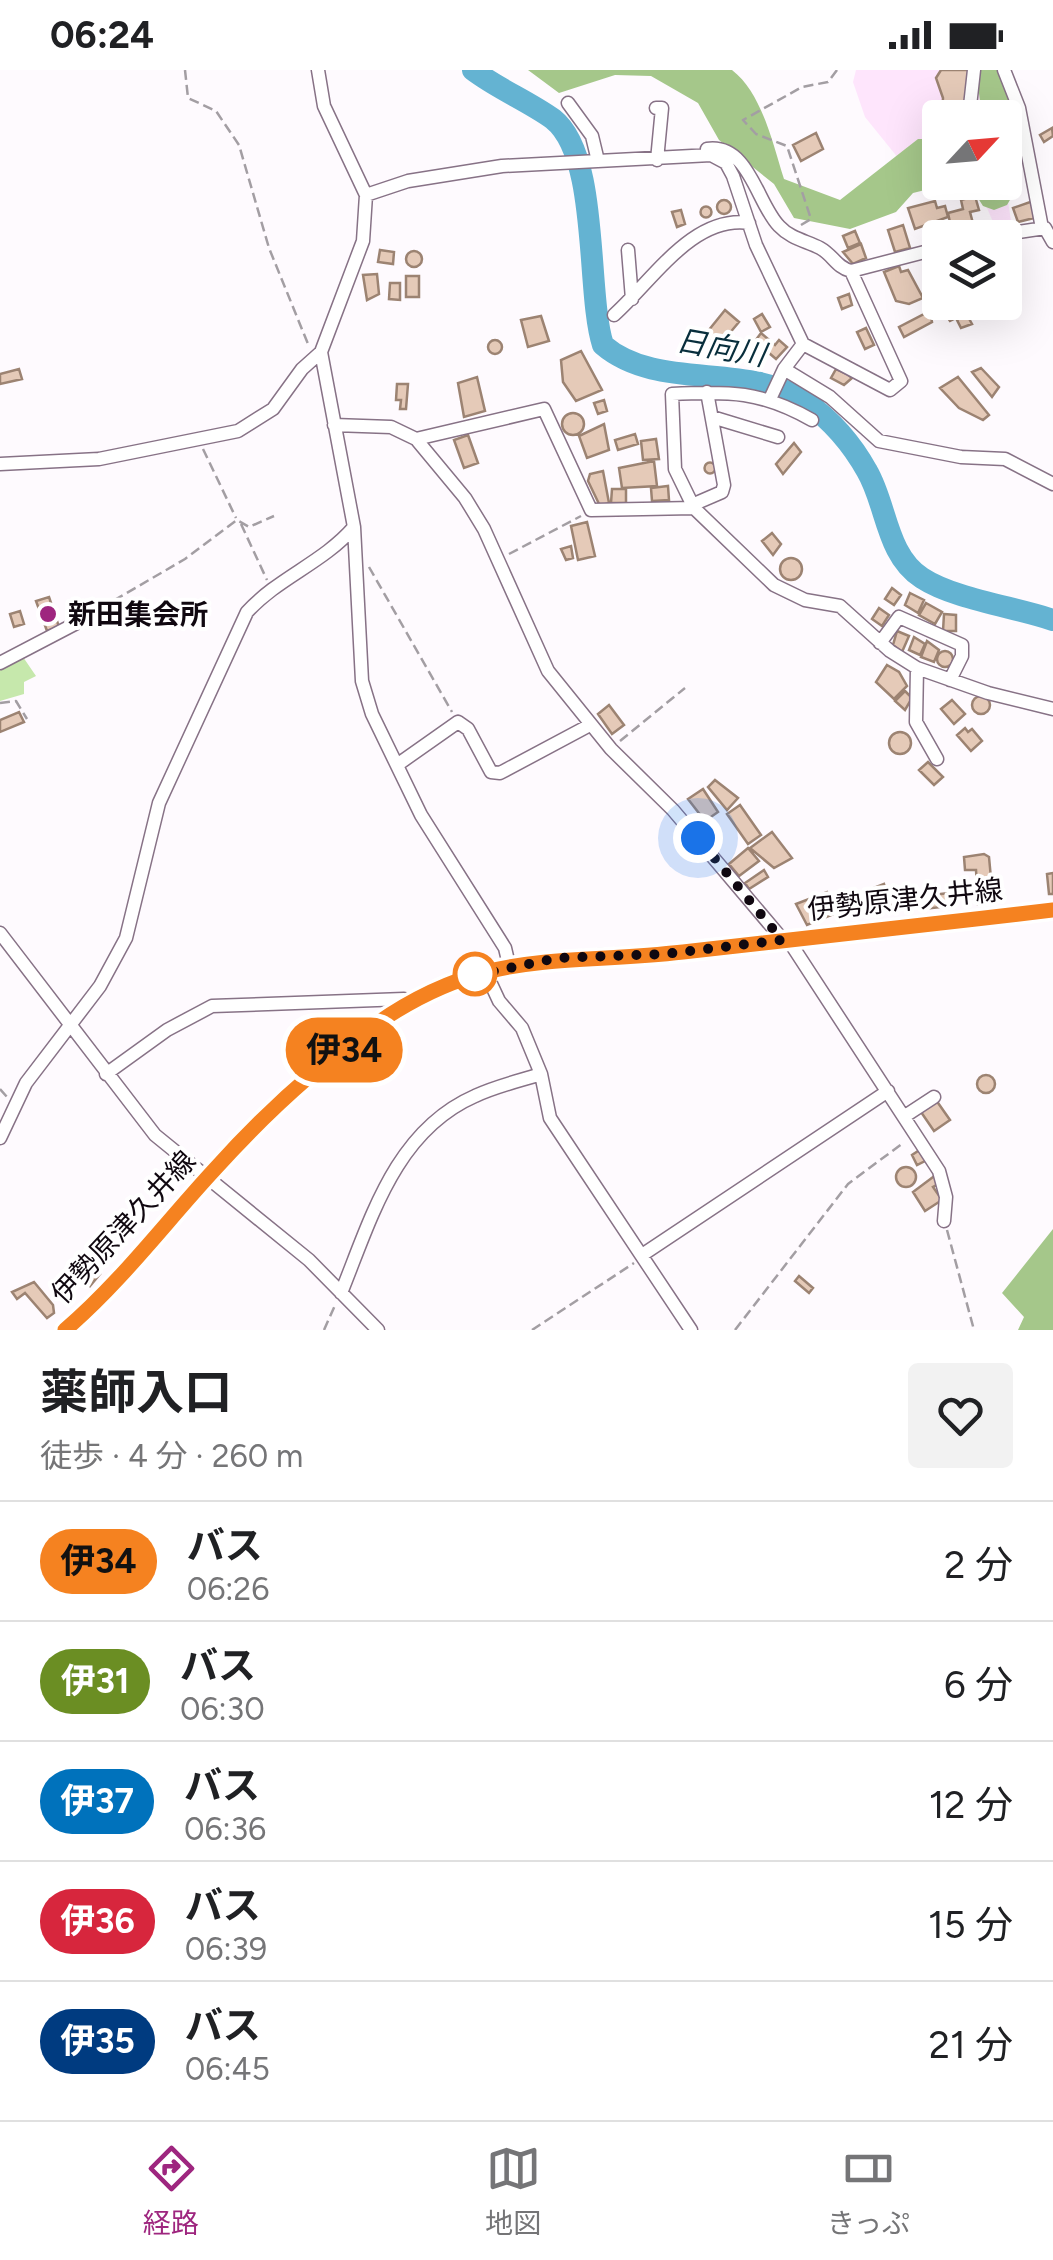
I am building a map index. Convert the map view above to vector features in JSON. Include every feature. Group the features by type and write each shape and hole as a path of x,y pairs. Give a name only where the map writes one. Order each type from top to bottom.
{"main road":[{"name":"伊勢原津久井線","path":"65,1330 118,1281 245,1136 354,1041 409,1004 485,971 510,965 1053,910"}],"street":[{"path":"0,464 99,460 238,431 259,422 317,354 363,241 366,195 324,106 318,70"},
{"path":"971,100 974,70"},
{"path":"1004,70 1019,108 1053,242"},
{"path":"574,107 592,136 591,161"},
{"path":"656,108 662,108 657,160"},
{"path":"366,195 452,173 566,162 657,160 716,148 751,175 780,228 824,250 841,268 851,271 922,253"},
{"path":"701,154 720,158 730,168 749,223 803,344 881,387 896,387 901,381 898,372 851,271"},
{"path":"614,315 686,241 715,225 749,223"},
{"path":"1022,232 1047,228"},
{"path":"628,250 632,299"},
{"path":"771,397 783,371 803,344"},
{"path":"317,354 354,534 362,681 421,815 505,948 510,965"},
{"path":"783,371 830,398 879,441 961,457 1005,459 1053,484"},
{"path":"812,420 771,397 736,390 672,394 675,469 693,506 766,580 791,595 840,606 880,643 917,668 1053,709"},
{"path":"544,409 591,510 693,506 722,492 724,485 707,392"},
{"path":"416,439 544,409 557,400"},
{"path":"712,417 778,437"},
{"path":"334,424 391,427 416,439 465,498 498,560 537,654 590,725 674,810 782,940 791,944 944,1181 944,1221"},
{"path":"0,1138 26,1082 100,986 126,938 159,803 247,612 271,589 354,534"},
{"path":"0,663 90,616"},
{"path":"880,643 899,617 962,646 962,656 950,680"},
{"path":"917,668 916,722 937,759"},
{"path":"397,765 458,722 468,729 491,772 500,773 590,725"},
{"path":"0,933 156,1135 309,1260 378,1330"},
{"path":"485,971 499,1000 522,1028 541,1074 550,1118 692,1330"},
{"path":"106,1074 167,1030 212,1006 402,999 409,1004"},
{"path":"340,1293 392,1169 404,1155 474,1096 541,1074"},
{"path":"642,1255 888,1091"},
{"path":"905,1116 934,1096"}],"path":[{"path":"185,70 188,98 216,110 239,145 269,248 317,354"},
{"path":"790,221 803,226 811,214 786,146 756,134 743,120 802,87 828,82 837,70"},
{"path":"200,438 209,470 248,533 271,589"},
{"path":"498,560 591,510"},
{"path":"237,520 249,527 274,516"},
{"path":"90,616 185,560 237,520"},
{"path":"354,534 458,722"},
{"path":"612,749 684,688"},
{"path":"0,703 16,701 27,720"},
{"path":"735,1330 848,1184 916,1134"},
{"path":"944,1221 974,1330"},
{"path":"532,1330 642,1255"},
{"path":"324,1330 340,1293"}],"shaded area":[{"path":"856,70 1000,70 1011,100 922,100 922,174 907,169 865,117 853,82"},
{"path":"984,200 1008,200 1011,220 992,220"}],"green space":[{"path":"528,70 732,70 759,105 784,179 840,200 922,139 922,191 913,193 896,212 850,229 794,218 774,184 719,140 698,103 651,76 615,75 559,93"},
{"path":"976,70 999,70 1011,100 980,100"},
{"path":"979,200 1010,200 994,210"},
{"path":"23,657 36,676 24,682 24,694 0,701 0,667"},
{"path":"1053,1229 1053,1330 1018,1330 1024,1317 1002,1293"}],"building":[{"path":"941,70 971,70 968,100 943,100 936,78"},
{"path":"1052,128 1053,136 1044,142 1040,135"},
{"path":"816,133 823,149 801,161 793,145"},
{"path":"724,200 731,207 724,214 717,207"},
{"path":"961,200 976,200 979,210 970,212 972,220 949,220 948,213 963,209"},
{"path":"935,201 937,208 945,206 948,217 922,220 922,226 915,229 908,208"},
{"path":"1033,201 1034,218 1017,220 1013,208"},
{"path":"706,206 712,212 706,218 700,212"},
{"path":"681,210 685,224 677,227 672,212"},
{"path":"903,225 910,248 895,252 888,230"},
{"path":"855,231 860,243 848,248 843,236"},
{"path":"861,244 866,258 853,264 843,252"},
{"path":"380,250 394,252 393,264 378,262"},
{"path":"414,251 422,259 414,267 406,259"},
{"path":"899,266 901,272 908,270 922,298 909,304 896,301 884,272"},
{"path":"377,274 379,294 367,300 363,275"},
{"path":"406,276 419,276 419,297 406,297"},
{"path":"390,283 400,283 400,300 389,299"},
{"path":"849,294 852,305 842,309 838,298"},
{"path":"725,310 739,322 718,347 704,336"},
{"path":"762,314 770,327 761,332 754,319"},
{"path":"922,315 922,320 932,320 904,337 899,327"},
{"path":"541,316 549,341 528,347 521,320"},
{"path":"957,320 970,320 972,324 961,328"},
{"path":"866,328 874,345 865,349 857,332"},
{"path":"761,333 775,345 779,340 787,347 776,359 755,341"},
{"path":"495,340 502,347 495,354 488,347"},
{"path":"581,351 602,390 576,401 563,382 561,360"},
{"path":"981,368 999,387 992,397 972,372"},
{"path":"19,369 22,379 0,384 0,374"},
{"path":"836,369 852,378 844,385 831,378"},
{"path":"477,377 485,411 464,417 458,383"},
{"path":"958,377 989,415 983,420 959,408 940,388"},
{"path":"397,384 408,384 406,409 400,409 401,400 396,400"},
{"path":"604,400 607,411 598,414 594,403"},
{"path":"573,413 584,424 573,435 562,424"},
{"path":"604,424 609,450 587,458 579,436"},
{"path":"635,434 638,444 618,450 615,440"},
{"path":"468,435 478,463 464,468 454,440"},
{"path":"656,439 659,459 643,460 641,441"},
{"path":"794,443 801,452 783,474 776,464"},
{"path":"654,461 657,486 622,488 619,468"},
{"path":"710,462 716,468 710,474 704,468"},
{"path":"603,471 609,503 600,506 588,481 590,474"},
{"path":"668,486 669,500 652,501 651,488"},
{"path":"612,489 626,489 626,503 611,503"},
{"path":"587,522 595,556 578,560 571,526"},
{"path":"772,533 781,544 773,555 762,541"},
{"path":"571,546 573,558 566,560 561,549"},
{"path":"791,558 799,561 799,577 791,580 783,577 780,569 783,561"},
{"path":"892,588 901,595 894,605 885,599"},
{"path":"910,593 924,600 918,613 905,605"},
{"name":"新田集会所","path":"49,597 59,627 47,631 36,601"},
{"path":"926,603 942,612 935,624 919,615"},
{"path":"879,608 889,615 882,626 872,619"},
{"path":"20,611 24,624 14,627 10,614"},
{"path":"944,614 956,615 956,631 943,631"},
{"path":"897,631 909,636 902,652 893,645"},
{"path":"914,637 925,644 920,655 909,650"},
{"path":"927,641 939,650 934,662 921,657"},
{"path":"945,651 953,659 945,667 937,659"},
{"path":"887,665 899,672 907,686 894,699 876,682"},
{"path":"905,691 912,698 905,710 895,701"},
{"path":"981,696 988,698 988,712 981,714 974,712 972,705 974,698"},
{"path":"952,700 965,714 954,724 941,709"},
{"path":"609,705 624,725 612,734 598,714"},
{"path":"19,712 24,722 0,732 0,720"},
{"path":"965,728 968,732 972,729 982,741 971,751 957,735"},
{"path":"900,732 908,735 908,751 900,754 892,751 889,743 892,735"},
{"path":"928,762 943,777 934,785 919,770"},
{"path":"715,780 738,798 727,810 708,787"},
{"path":"703,789 718,812 705,821 688,799"},
{"path":"740,805 761,835 748,844 727,814"},
{"path":"772,832 792,858 774,868 750,848"},
{"path":"748,848 759,861 739,876 729,864"},
{"path":"964,857 989,857 993,900 978,904 976,870 965,870"},
{"path":"764,870 768,877 749,889 745,883"},
{"path":"1053,873 1053,894 1049,894 1047,874"},
{"path":"884,884 891,907 873,913 866,891"},
{"path":"827,892 836,913 807,925 796,904"},
{"path":"950,893 951,906 924,909 922,896"},
{"path":"986,1075 993,1077 993,1091 986,1093 979,1091 977,1084 979,1077"},
{"path":"936,1100 950,1120 934,1131 921,1112"},
{"path":"921,1149 927,1160 917,1165 912,1155"},
{"path":"906,1167 916,1177 906,1187 896,1177"},
{"path":"937,1174 942,1182 933,1187 942,1200 925,1211 913,1192"},
{"path":"84,1256 100,1274 90,1286 72,1266"},
{"path":"799,1276 813,1288 809,1293 795,1281"},
{"path":"34,1282 53,1305 54,1313 47,1318 25,1293 17,1299 12,1292"}],"waterway":[{"name":"日向川","path":"473,70 553,119 568,137 585,193 603,345 650,368 757,382 806,402 848,442 861,461 874,484 894,543 910,568 951,592 1053,620"}],"bus line":[{"name":"伊34","path":"65,1330 118,1281 245,1136 354,1041 409,1004 447,985 485,971 557,958 665,954 1053,910"}],"place":[{"name":"新田集会所","path":"48,614"}],"route":[{"path":"475,974 467,977 557,958 665,954 782,940 698,838"}]}
